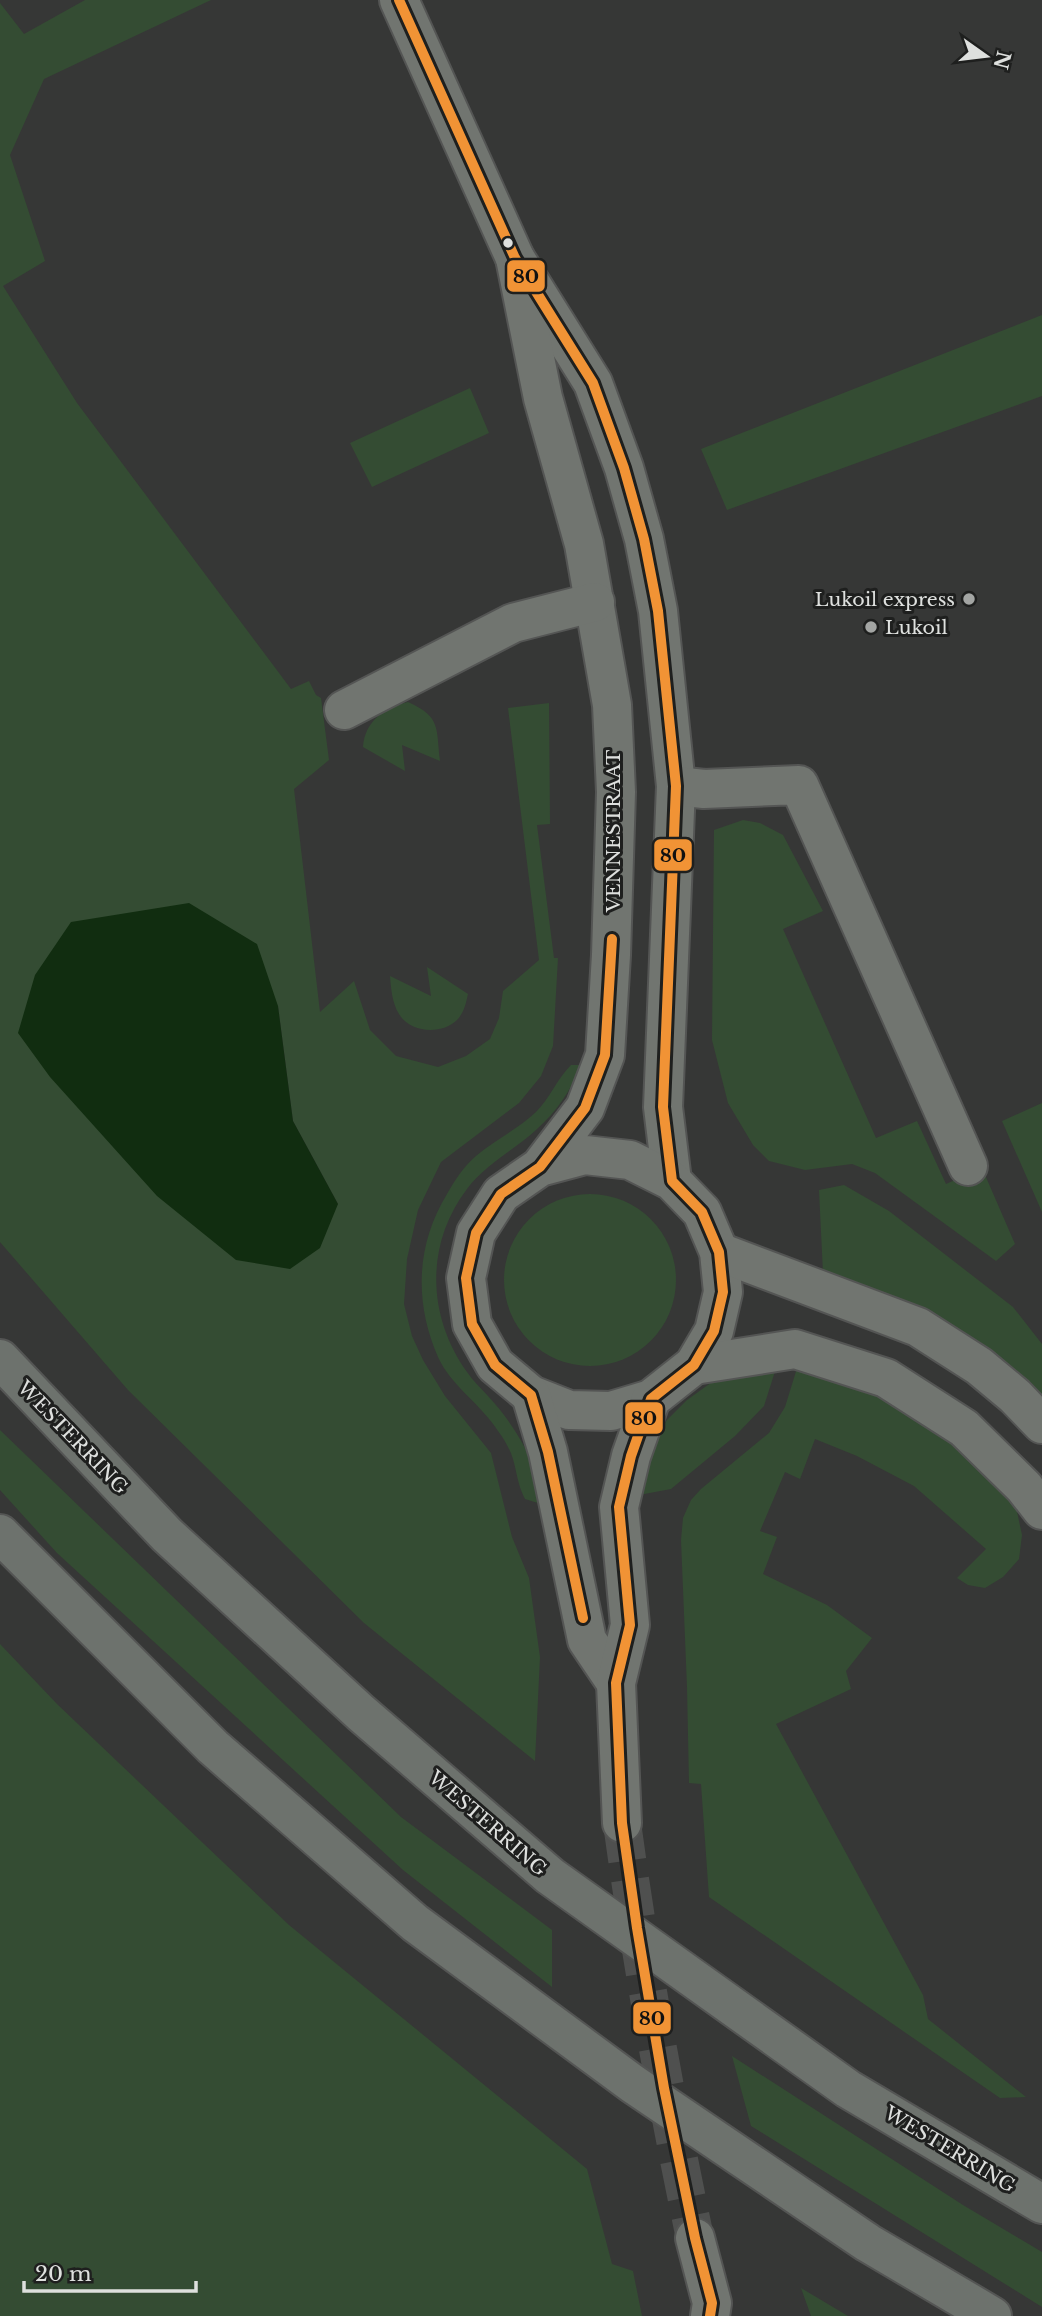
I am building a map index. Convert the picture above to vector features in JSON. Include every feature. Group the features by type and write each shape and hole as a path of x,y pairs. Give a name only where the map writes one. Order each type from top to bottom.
{"highway":[{"name":"WESTERRING","path":"0,1359 167,1535 361,1713 550,1876 848,2089 1034,2196"},
{"path":"0,1534 213,1747 415,1923 644,2092 868,2243 992,2316"}],"street":[{"name":"VENNESTRAAT","path":"399,0 515,258 593,383 624,468 644,539 658,611 676,786 663,1107 672,1181"},
{"name":"VENNESTRAAT","path":"515,258 543,398 584,544 612,705 616,792 611,955 605,1055 585,1108 540,1167 501,1194 476,1233 466,1278 472,1324 495,1366 531,1395 569,1410 611,1411 651,1399 694,1365 714,1331 723,1292 719,1252 702,1212 672,1181 631,1160 585,1155 540,1167"},
{"path":"344,710 513,623 595,603"},
{"path":"676,786 704,789 799,785 968,1166"},
{"path":"719,1252 918,1327 979,1366 1015,1396 1042,1424"},
{"name":"VENNESTRAAT","path":"694,1365 795,1349 886,1378 964,1428 1024,1488 1042,1510"},
{"path":"531,1395 548,1452 587,1640 616,1683"},
{"path":"622,1823 616,1683 630,1625 619,1507 631,1456 651,1399"},
{"path":"695,2238 716,2312"}],"shaded area":[{"path":"85,0 211,0 44,79 10,155 45,261 3,286 77,403 291,689 309,681 316,695 321,698 329,760 294,789 320,1012 354,981 370,1030 396,1056 438,1067 466,1056 490,1039 499,1018 503,991 539,960 508,708 549,703 550,824 537,825 554,958 558,958 553,1046 541,1076 519,1103 441,1162 418,1210 407,1259 404,1304 412,1336 423,1360 445,1396 491,1453 512,1537 529,1578 540,1657 535,1761 364,1623 128,1390 0,1242 0,3 24,34","holes":["35,975 278,1006 293,1121 338,1204"]},
{"path":"1042,315 1042,396 727,510 701,449"},
{"path":"470,388 489,433 372,487 350,443"},
{"path":"408,702 432,718 437,731 440,761 402,745 405,771 363,747 368,730 377,717"},
{"path":"743,820 760,823 783,835 823,911 783,929 876,1138 917,1121 946,1184 982,1168 1015,1244 996,1261 875,1173 852,1164 805,1170 769,1161 753,1145 728,1103 712,1040 714,830"},
{"path":"189,903 257,944 278,1006 293,1121 338,1204 320,1248 290,1269 236,1260 157,1196 50,1077 18,1033 35,975 71,922"},
{"path":"427,967 468,994 457,1020 435,1030 418,1028 404,1020 397,1010 391,990 390,976 431,996"},
{"path":"571,1065 581,1065 573,1084 550,1116 474,1180 453,1210 438,1256 436,1280 444,1328 454,1350 469,1375 503,1414 521,1441 531,1461 541,1504 525,1499 505,1441 491,1421 450,1377 438,1357 425,1316 422,1274 429,1233 437,1213 460,1174 476,1156 536,1112"},
{"path":"1042,1103 1042,1212 1002,1121"},
{"path":"844,1185 889,1211 1013,1307 1042,1344 1042,1396 952,1328 823,1273 819,1190"},
{"path":"590,1194 623,1201 651,1219 669,1247 676,1280 669,1313 651,1341 623,1359 590,1366 557,1359 529,1341 511,1313 504,1280 511,1247 529,1219 557,1201"},
{"path":"777,1365 764,1406 735,1436 671,1489 639,1495 649,1447 667,1420 687,1400 719,1377"},
{"path":"798,1365 841,1378 884,1399 934,1430 992,1475 1015,1502 1022,1535 1019,1559 1003,1577 985,1588 968,1585 957,1578 986,1549 914,1486 857,1456 815,1439 800,1479 785,1472 760,1531 777,1537 763,1574 827,1605 872,1638 846,1671 851,1689 776,1724 923,1995 928,2019 1026,2097 1000,2098 709,1897 701,1784 689,1783 681,1540 683,1518 691,1500 701,1489 769,1433 785,1407"},
{"path":"0,1430 401,1817 552,1930 552,1987 403,1870 57,1553 0,1490"},
{"path":"0,1644 57,1704 289,1925 587,2169 612,2264 633,2271 642,2316 0,2316"},
{"path":"732,2056 963,2205 1042,2252 1042,2307 751,2126"},
{"path":"801,2288 848,2316 811,2316"}],"tunnel":[{"path":"622,1823 655,2031 695,2238"}],"transit line":[{"name":"80","path":"399,0 515,258 593,383 624,468 644,539 658,611 676,786 663,1107 672,1181 702,1212 719,1252 723,1292 714,1331 694,1365 651,1399 631,1456 619,1507 630,1625 616,1683 622,1823 637,1928 664,2088 695,2238 712,2303 710,2316"},
{"name":"80","path":"583,1618 548,1452 531,1395 495,1365 472,1324 466,1278 476,1233 501,1194 540,1167 585,1108 605,1055 612,939"}],"place":[{"name":"Lukoil express","path":"969,599"},
{"name":"Lukoil","path":"871,627"}]}
